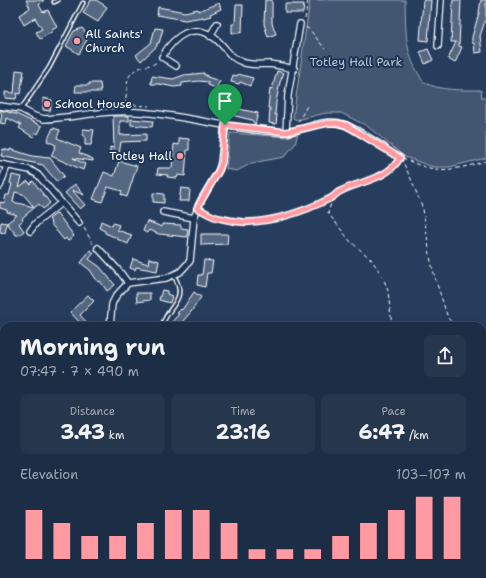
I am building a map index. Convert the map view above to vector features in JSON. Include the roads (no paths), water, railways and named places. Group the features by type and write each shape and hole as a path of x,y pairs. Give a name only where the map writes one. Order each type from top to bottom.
{"street":[{"path":"438,46 441,0"},
{"path":"210,36 217,24"},
{"path":"286,132 288,95 294,69 300,24"},
{"path":"176,66 162,57 171,43 185,33 198,32 210,36 220,43 233,57 244,63 276,65 294,69"},
{"path":"0,106 21,109 34,116 44,119 124,112 169,115 225,125 286,132 328,123 337,123 349,127 384,147"},
{"path":"110,322 112,304 116,296 128,283 166,278 186,267 190,261 194,218 197,208 222,162 225,125"},
{"path":"0,164 30,170 38,175 79,223"},
{"path":"0,186 7,166"},
{"path":"30,231 36,223 61,203"},
{"path":"163,212 194,218"},
{"path":"98,248 128,283"}],"lane":[{"path":"54,2 58,0"},
{"path":"21,109 49,68 83,3"},
{"path":"163,322 179,297 178,286 173,275"}],"place":[{"name":"All Saints' Church","path":"77,41"},
{"name":"School House","path":"47,104"},
{"name":"Totley Hall","path":"180,156"}],"park label":[{"name":"Totley Hall Park","path":"356,62"}]}
